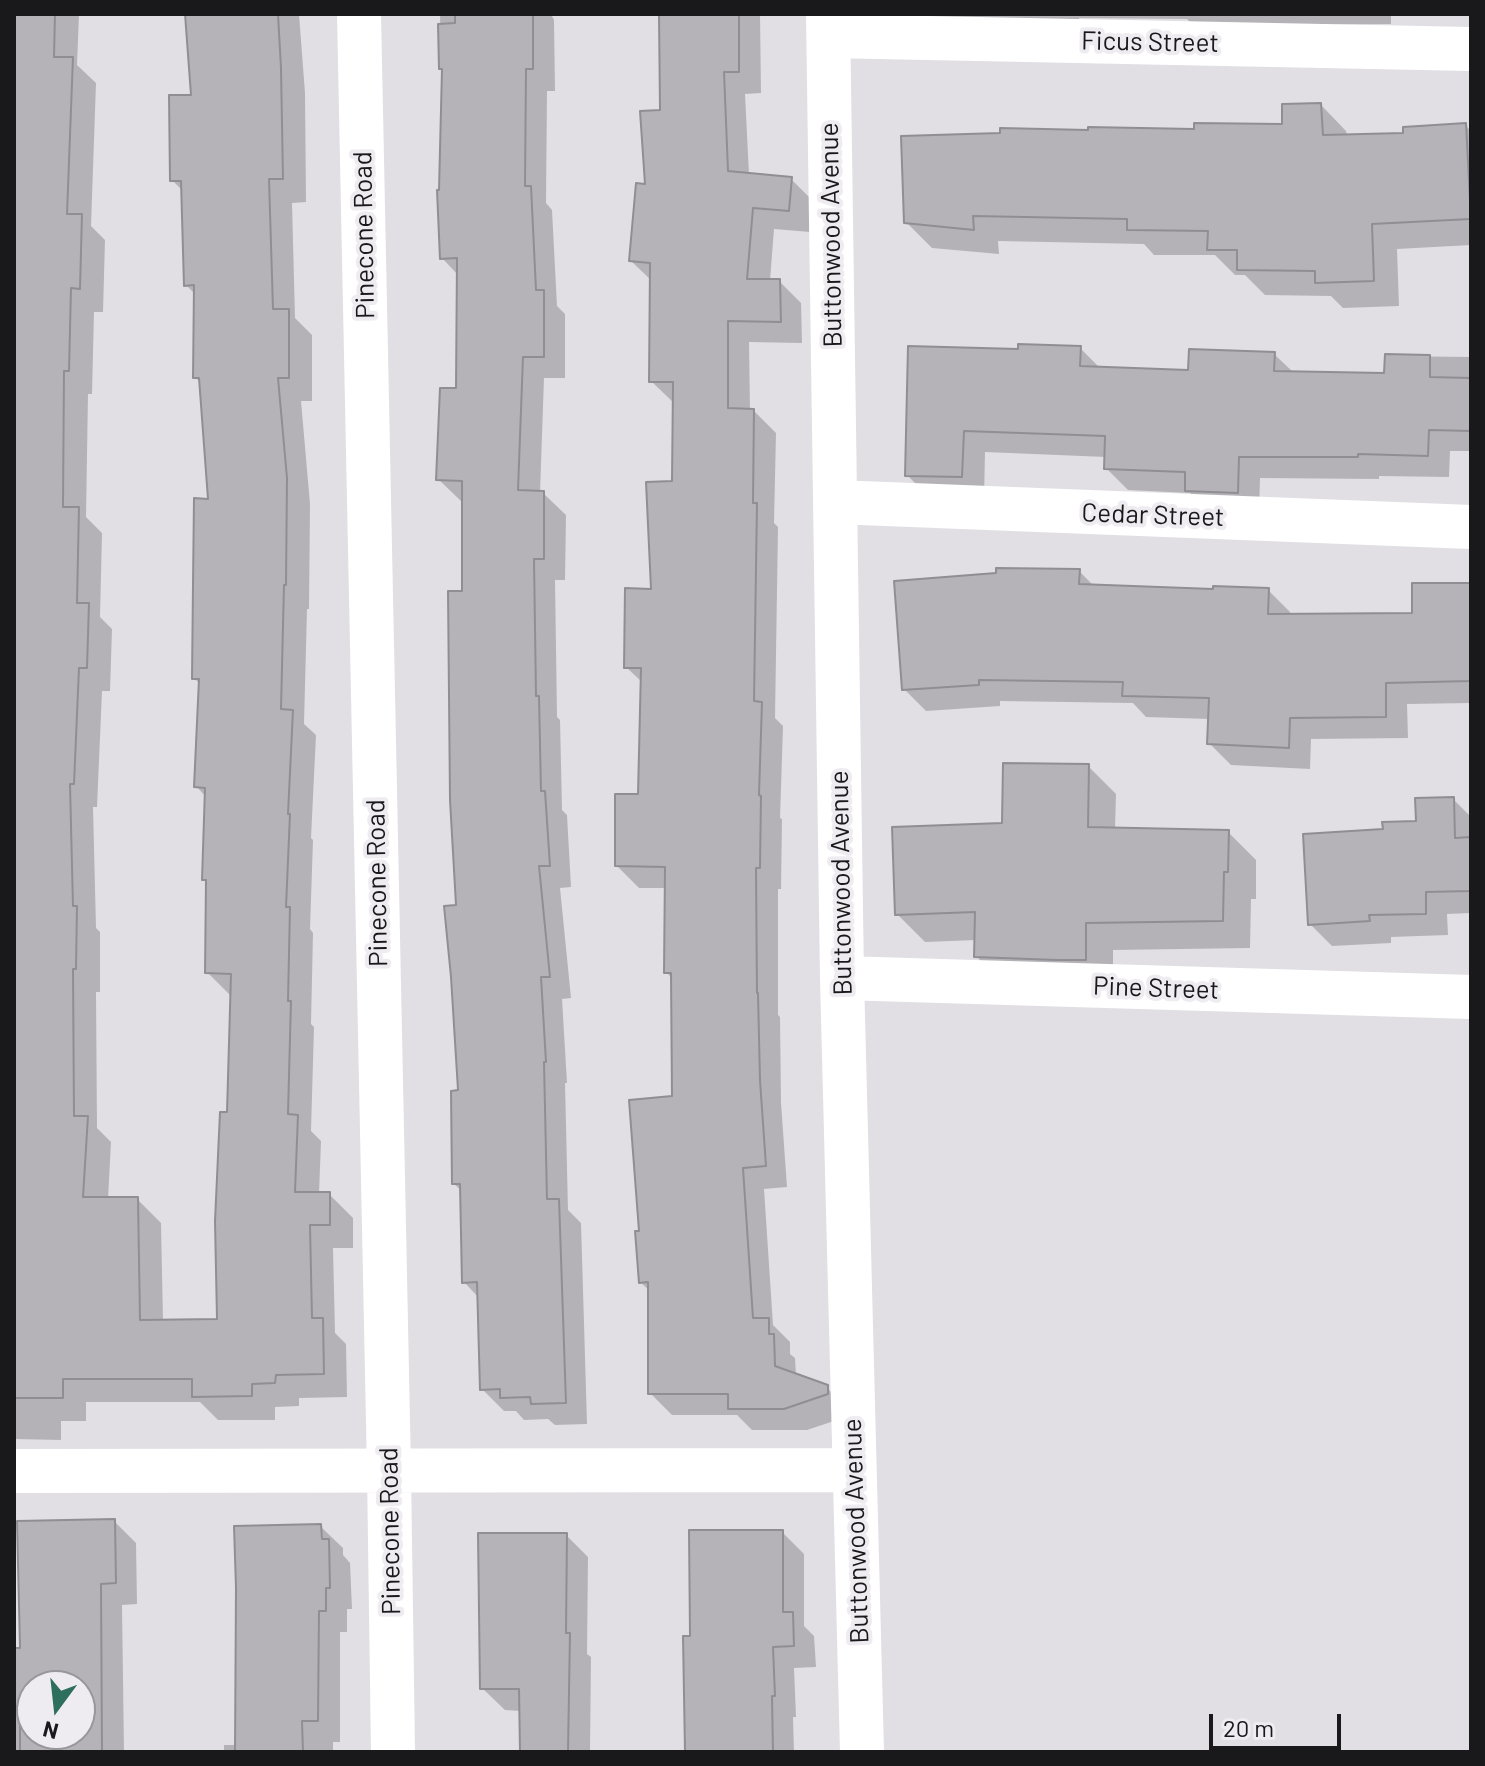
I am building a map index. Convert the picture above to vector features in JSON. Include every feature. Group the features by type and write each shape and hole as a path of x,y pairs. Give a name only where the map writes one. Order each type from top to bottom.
{"street":[{"name":"Pinecone Road","path":"359,14 393,1752"},
{"name":"Ficus Street","path":"828,25 1471,49"},
{"name":"Buttonwood Avenue","path":"828,25 842,978 862,1752"},
{"name":"Cedar Street","path":"835,502 1471,527"},
{"name":"Pine Street","path":"842,978 1471,997"},
{"path":"14,1471 854,1470"}],"building":[{"path":"14,14 55,14 54,57 73,57 67,214 82,214 80,289 71,288 69,371 64,371 63,507 79,507 77,603 89,603 87,668 79,668 74,784 70,784 73,906 77,906 76,969 73,969 74,1116 88,1116 83,1197 138,1197 140,1320 217,1319 215,1221 220,1112 227,1112 231,974 205,973 206,880 202,880 205,788 194,787 199,679 192,679 194,498 208,499 199,378 193,378 194,285 184,286 181,181 170,181 169,95 191,95 185,14 278,14 283,179 269,179 273,309 289,309 289,378 278,378 287,478 281,709 293,710 286,907 290,907 288,1001 291,1001 288,1114 298,1115 295,1192 330,1192 330,1225 310,1225 312,1318 323,1318 324,1374 276,1375 275,1383 252,1384 252,1396 192,1397 192,1379 63,1379 63,1398 14,1398"},
{"path":"455,14 533,14 533,69 526,69 525,186 531,186 536,290 544,290 544,357 523,357 518,490 544,491 544,559 534,559 536,696 539,696 541,791 545,791 550,866 539,866 550,977 541,977 546,1062 547,1199 559,1199 566,1403 531,1404 530,1397 500,1398 500,1389 480,1390 477,1282 462,1283 460,1184 452,1184 451,1091 458,1090 444,906 456,905 450,800 448,591 462,591 462,481 436,480 440,388 456,388 457,258 440,259 437,190 442,69 439,69 438,24 455,23"},
{"path":"659,14 739,14 739,72 724,72 728,171 792,177 789,211 753,208 747,279 780,279 781,322 728,321 728,408 754,409 753,503 757,503 754,701 762,702 760,868 756,868 757,993 766,1166 743,1168 753,1318 769,1318 769,1334 774,1334 775,1366 828,1385 828,1394 784,1409 728,1409 728,1394 648,1394 648,1282 639,1283 635,1231 639,1231 629,1100 672,1096 671,973 664,973 665,867 615,866 615,794 638,794 641,668 624,668 625,588 651,589 646,482 672,481 673,382 649,382 650,263 629,261 636,183 645,184 640,111 660,110"},
{"path":"1321,103 1323,135 1403,133 1403,127 1466,123 1471,219 1372,224 1374,281 1315,283 1315,271 1237,270 1237,250 1207,250 1208,231 1127,230 1127,219 973,216 974,230 904,223 901,136 1000,133 1000,128 1194,129 1194,123 1282,124 1282,104"},
{"path":"1018,344 1081,346 1080,366 1188,370 1189,349 1275,352 1274,371 1384,373 1385,354 1430,355 1430,377 1471,378 1471,431 1429,430 1428,456 1239,457 1238,493 1185,491 1185,472 1104,469 1105,436 964,431 962,477 905,476 908,346 1018,349"},
{"path":"996,568 1080,569 1079,584 1269,588 1268,614 1412,613 1412,583 1471,583 1471,681 1386,683 1386,717 1290,718 1289,748 1207,744 1209,698 1122,696 1123,682 979,680 979,685 902,690 894,581 996,573"},
{"path":"1003,763 1089,764 1088,827 1229,830 1223,921 1086,923 1086,960 1057,960 974,957 975,912 895,915 892,827 1002,823"},
{"path":"1454,797 1455,838 1471,837 1471,891 1426,892 1426,914 1369,915 1370,921 1308,925 1303,834 1383,829 1382,822 1416,821 1415,798"},
{"path":"115,1519 116,1583 101,1584 102,1752 20,1752 96,1750 96,1670 16,1670 14,1706 14,1648 20,1648 17,1521"},
{"path":"321,1524 322,1539 329,1539 330,1588 326,1588 326,1611 319,1611 318,1721 302,1721 303,1752 235,1752 234,1526"},
{"path":"689,1530 783,1530 783,1612 793,1612 794,1646 773,1647 773,1752 685,1752 683,1636 690,1636"},
{"path":"478,1533 567,1533 566,1633 570,1633 568,1752 520,1752 519,1689 480,1689"}]}
